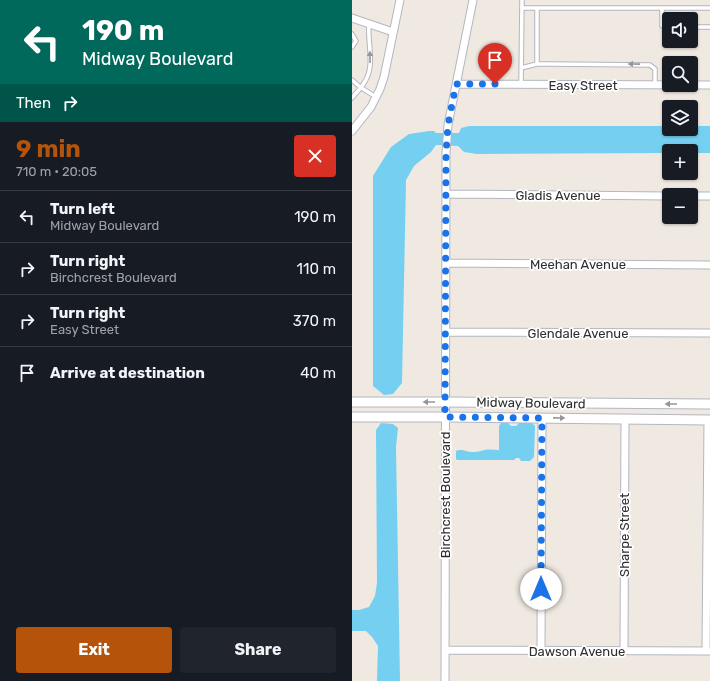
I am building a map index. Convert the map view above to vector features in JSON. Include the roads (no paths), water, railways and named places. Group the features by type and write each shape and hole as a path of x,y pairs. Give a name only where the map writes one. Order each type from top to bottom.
{"street":[{"path":"353,126 369,110 377,98 384,77 400,0"},
{"name":"Birchcrest Boulevard","path":"445,681 446,153 448,125 473,0"},
{"path":"352,18 394,32"},
{"name":"Easy Street","path":"456,84 710,85"},
{"name":"Gladis Avenue","path":"446,194 662,196"},
{"path":"698,196 710,196"},
{"name":"Meehan Avenue","path":"446,264 710,265"},
{"name":"Glendale Avenue","path":"446,332 710,333"},
{"name":"Midway Boulevard","path":"352,402 710,404"},
{"name":"Midway Boulevard","path":"352,418 445,417 709,420"},
{"path":"541,651 542,418"},
{"name":"Sharpe Street","path":"624,651 625,419"},
{"path":"708,651 709,420"},
{"name":"Dawson Avenue","path":"445,650 708,651"}],"lane":[{"path":"521,84 522,0"},
{"path":"522,8 710,8"},
{"path":"537,8 537,64"},
{"path":"352,98 365,82 369,71 371,58 368,35 369,24"},
{"path":"698,27 710,27"},
{"path":"352,34 356,41 352,47"},
{"path":"521,68 537,64 650,65 655,69 655,85"},
{"path":"352,80 377,98"}],"water":[{"path":"469,126 662,126 662,136 698,136 698,126 710,126 710,153 698,153 698,144 662,144 662,153 477,154 464,152 458,146 436,145 431,152 414,166 406,180 402,383 393,394 384,395 373,386 373,176 391,147 409,134 429,131 434,131 436,133 459,133 461,128"},
{"path":"381,423 393,424 398,428 396,447 400,681 377,681 378,646 366,631 352,631 352,610 359,610 369,607 375,596 377,583 376,430"},
{"path":"501,423 508,423 511,426 516,426 519,423 532,423 535,426 534,457 530,461 521,461 519,458 514,460 456,459 456,451 458,450 477,452 499,450 499,426"}]}
